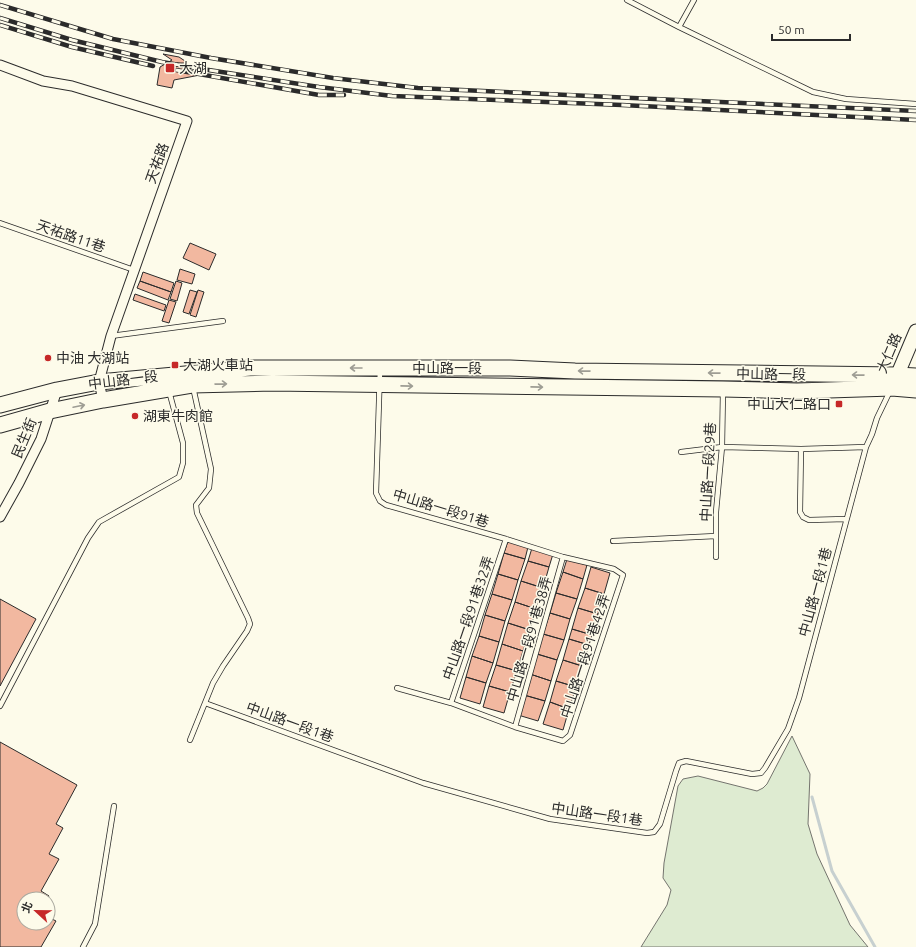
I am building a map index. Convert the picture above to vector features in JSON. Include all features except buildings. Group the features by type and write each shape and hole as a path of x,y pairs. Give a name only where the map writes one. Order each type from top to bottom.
{"main road":[{"name":"中山路一段","path":"0,405 57,390 99,382 250,368 510,368 894,382"},
{"path":"894,382 916,376"},
{"name":"中山路一段","path":"0,425 50,411 103,400 192,385 272,383 797,391 894,382"},
{"path":"894,382 916,390"}],"street":[{"name":"天祐路","path":"0,65 43,81 72,86 186,121 111,336 99,382 103,400"},
{"name":"大仁路","path":"894,382 916,331"},
{"name":"民生街","path":"0,517 41,439 57,390"}],"lane":[{"path":"626,0 813,92 846,99 916,104"},
{"path":"679,27 694,0"},
{"name":"天祐路11巷","path":"0,223 134,270"},
{"path":"111,336 223,321"},
{"name":"中山路一段91巷","path":"380,368 376,493 380,501 563,557 614,569 623,575"},
{"name":"中山路一段1巷","path":"205,703 423,783 482,800 550,819 648,833 654,832 660,824 679,763 686,761 752,774 761,773 788,730 799,698 866,447 877,418 894,382"},
{"path":"190,740 213,683 250,624 197,512 196,506 209,488 211,469 192,385"},
{"path":"0,706 88,538 99,522 179,477 183,463 183,443 169,389"},
{"name":"中山路一段29巷","path":"716,557 716,512 722,447 723,389"},
{"path":"681,452 722,447 801,449 866,447"},
{"path":"801,449 800,512 803,517 809,520 846,519"},
{"path":"614,541 716,536"},
{"name":"中山路一段91巷32弄","path":"451,703 506,539"},
{"name":"中山路一段91巷38弄","path":"515,727 563,557"},
{"name":"中山路一段91巷42弄","path":"515,727 563,742 570,735 623,575"},
{"path":"396,688 451,703 515,727"},
{"path":"83,947 95,924 114,806"}],"green space":[{"path":"792,736 810,774 808,824 817,854 850,925 868,947 641,947 667,905 671,890 663,878 664,863 678,786 683,779 698,776 757,791 767,784"}],"waterway":[{"path":"812,797 832,871 875,947"}],"railway":[{"path":"0,5 113,39 211,58 333,78 418,88 916,111"},
{"path":"0,18 72,40 162,62 319,87 392,96 622,105 916,120"},
{"path":"0,25 72,47 153,66"},
{"path":"176,70 319,95 344,95"}],"place":[{"name":"大湖","path":"170,68"},
{"name":"中油 大湖站","path":"48,358"},
{"name":"大湖火車站","path":"175,365"},
{"name":"中山大仁路口","path":"839,404"},
{"name":"湖東牛肉館","path":"135,416"}]}
